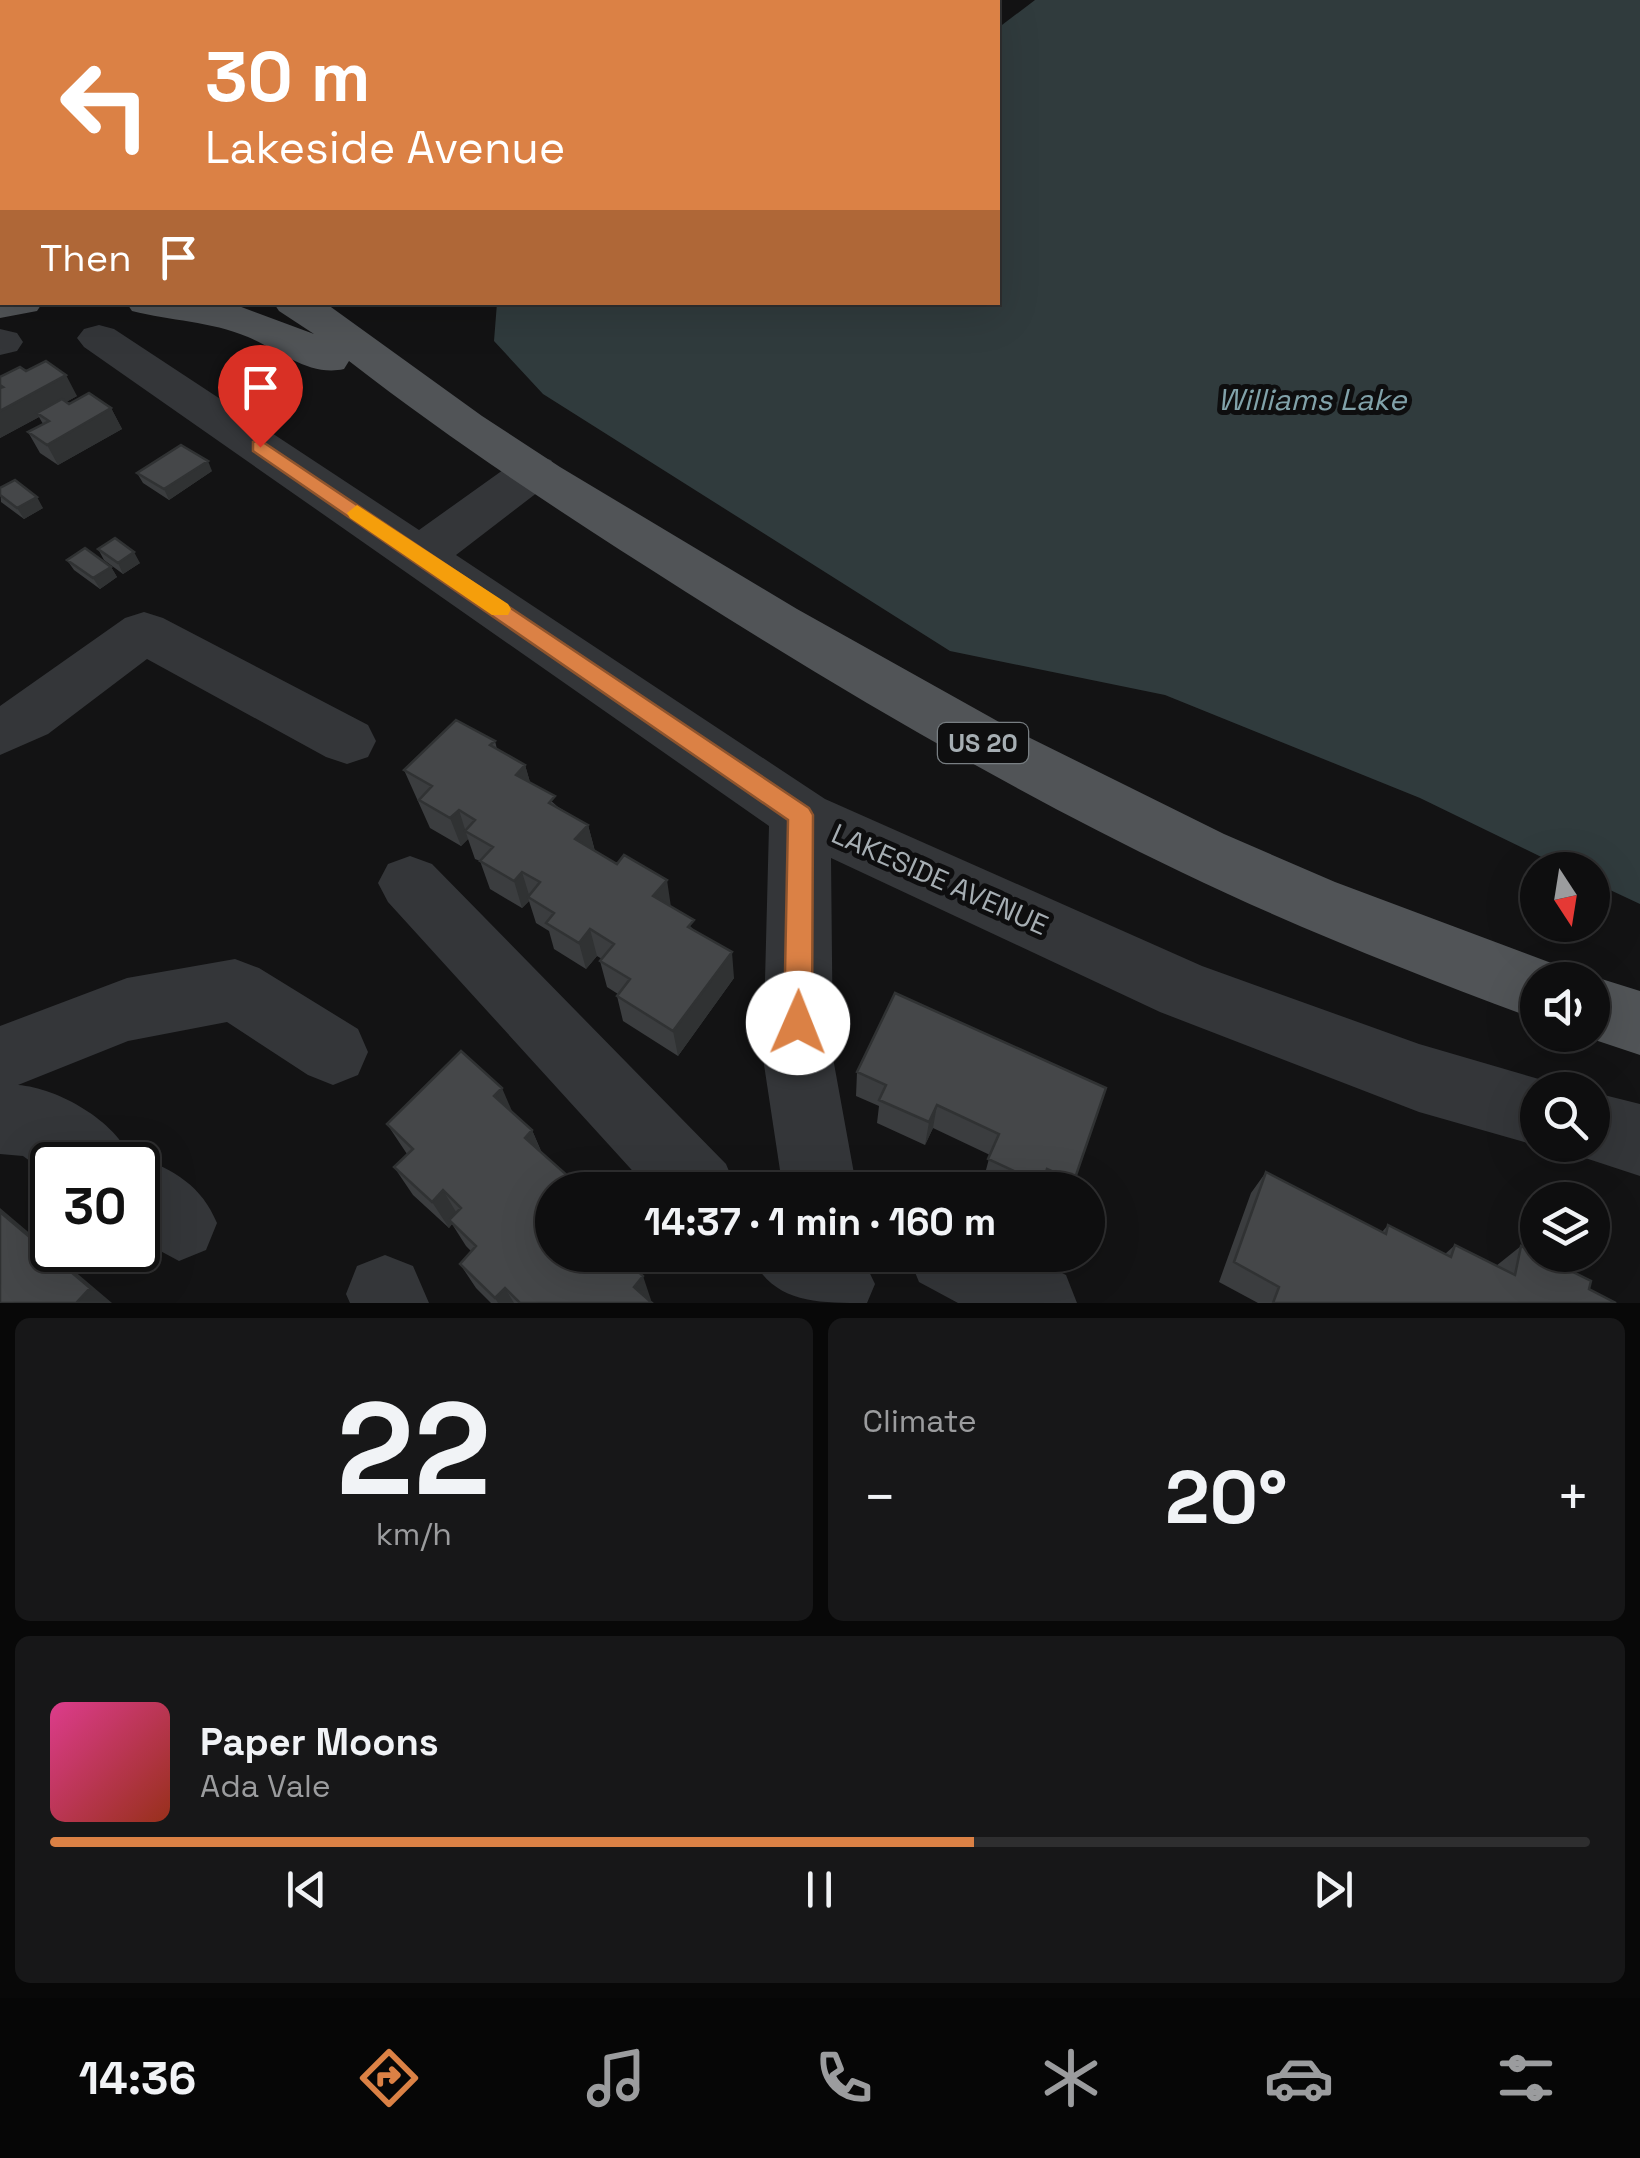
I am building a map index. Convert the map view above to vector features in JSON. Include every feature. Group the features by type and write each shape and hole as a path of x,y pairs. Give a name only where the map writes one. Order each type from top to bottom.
{"main road":[{"name":"US 20","path":"173,305 214,310 264,325 464,427 834,661 1028,768 1247,874 1364,924 1520,982"},
{"name":"US 20","path":"299,305 348,334 464,427"},
{"path":"1610,1014 1640,1023"}],"street":[{"name":"LAKESIDE AVENUE","path":"99,338 800,815 1184,990 1419,1078 1520,1106"},
{"path":"421,555 534,471"},
{"path":"0,732 28,718 144,632 347,741"},
{"path":"800,815 798,1058 817,1172"},
{"path":"410,883 683,1172"},
{"path":"0,1059 128,1010 235,990 333,1052"},
{"path":"0,1120 36,1122 64,1142"},
{"path":"1610,1132 1640,1140"},
{"path":"979,1272 1038,1303"}],"water":[{"name":"Williams Lake","path":"1035,0 1640,0 1640,904 1610,890 1610,852 1531,852 1420,798 1165,695 950,651 543,394 494,341 497,305 1000,305 1000,26"}],"building":[{"path":"46,361 66,375 0,411 0,377"},
{"path":"89,393 111,408 47,445 28,432 49,421 37,413 62,399 69,404"},
{"path":"181,445 208,461 164,489 137,473"},
{"path":"15,480 37,497 17,508 0,495 0,488"},
{"path":"115,538 134,552 118,563 98,549"},
{"path":"85,548 111,567 93,578 67,560"},
{"path":"456,720 495,741 490,745 525,765 516,775 555,796 549,803 588,825 575,839 617,864 624,855 667,880 653,896 694,920 688,927 732,952 673,1031 617,996 630,979 600,961 614,944 590,929 579,943 546,923 554,913 528,897 540,882 522,872 514,881 480,861 493,847 465,831 475,820 459,810 450,818 419,800 432,786 404,770"},
{"path":"895,993 1106,1088 1077,1172 1016,1172 988,1159 999,1134 937,1105 929,1122 879,1100 886,1085 857,1072"},
{"path":"461,1051 502,1088 494,1096 532,1130 525,1138 563,1172 535,1172 535,1272 639,1272 643,1276 634,1287 652,1303 520,1303 505,1288 495,1298 460,1264 476,1246 449,1220 461,1208 443,1190 432,1202 394,1167 413,1149 387,1124"},
{"path":"1266,1172 1386,1234 1388,1225 1451,1257 1455,1245 1515,1275 1520,1251 1520,1272 1573,1272 1591,1281 1589,1289 1616,1303 1273,1303 1279,1287 1234,1262"},
{"path":"0,1212 30,1237 30,1272 71,1272 90,1288 76,1303 0,1303"}],"slow traffic":[{"path":"357,513 500,609"}],"route":[{"path":"260,447 800,815 798,1023"}]}
